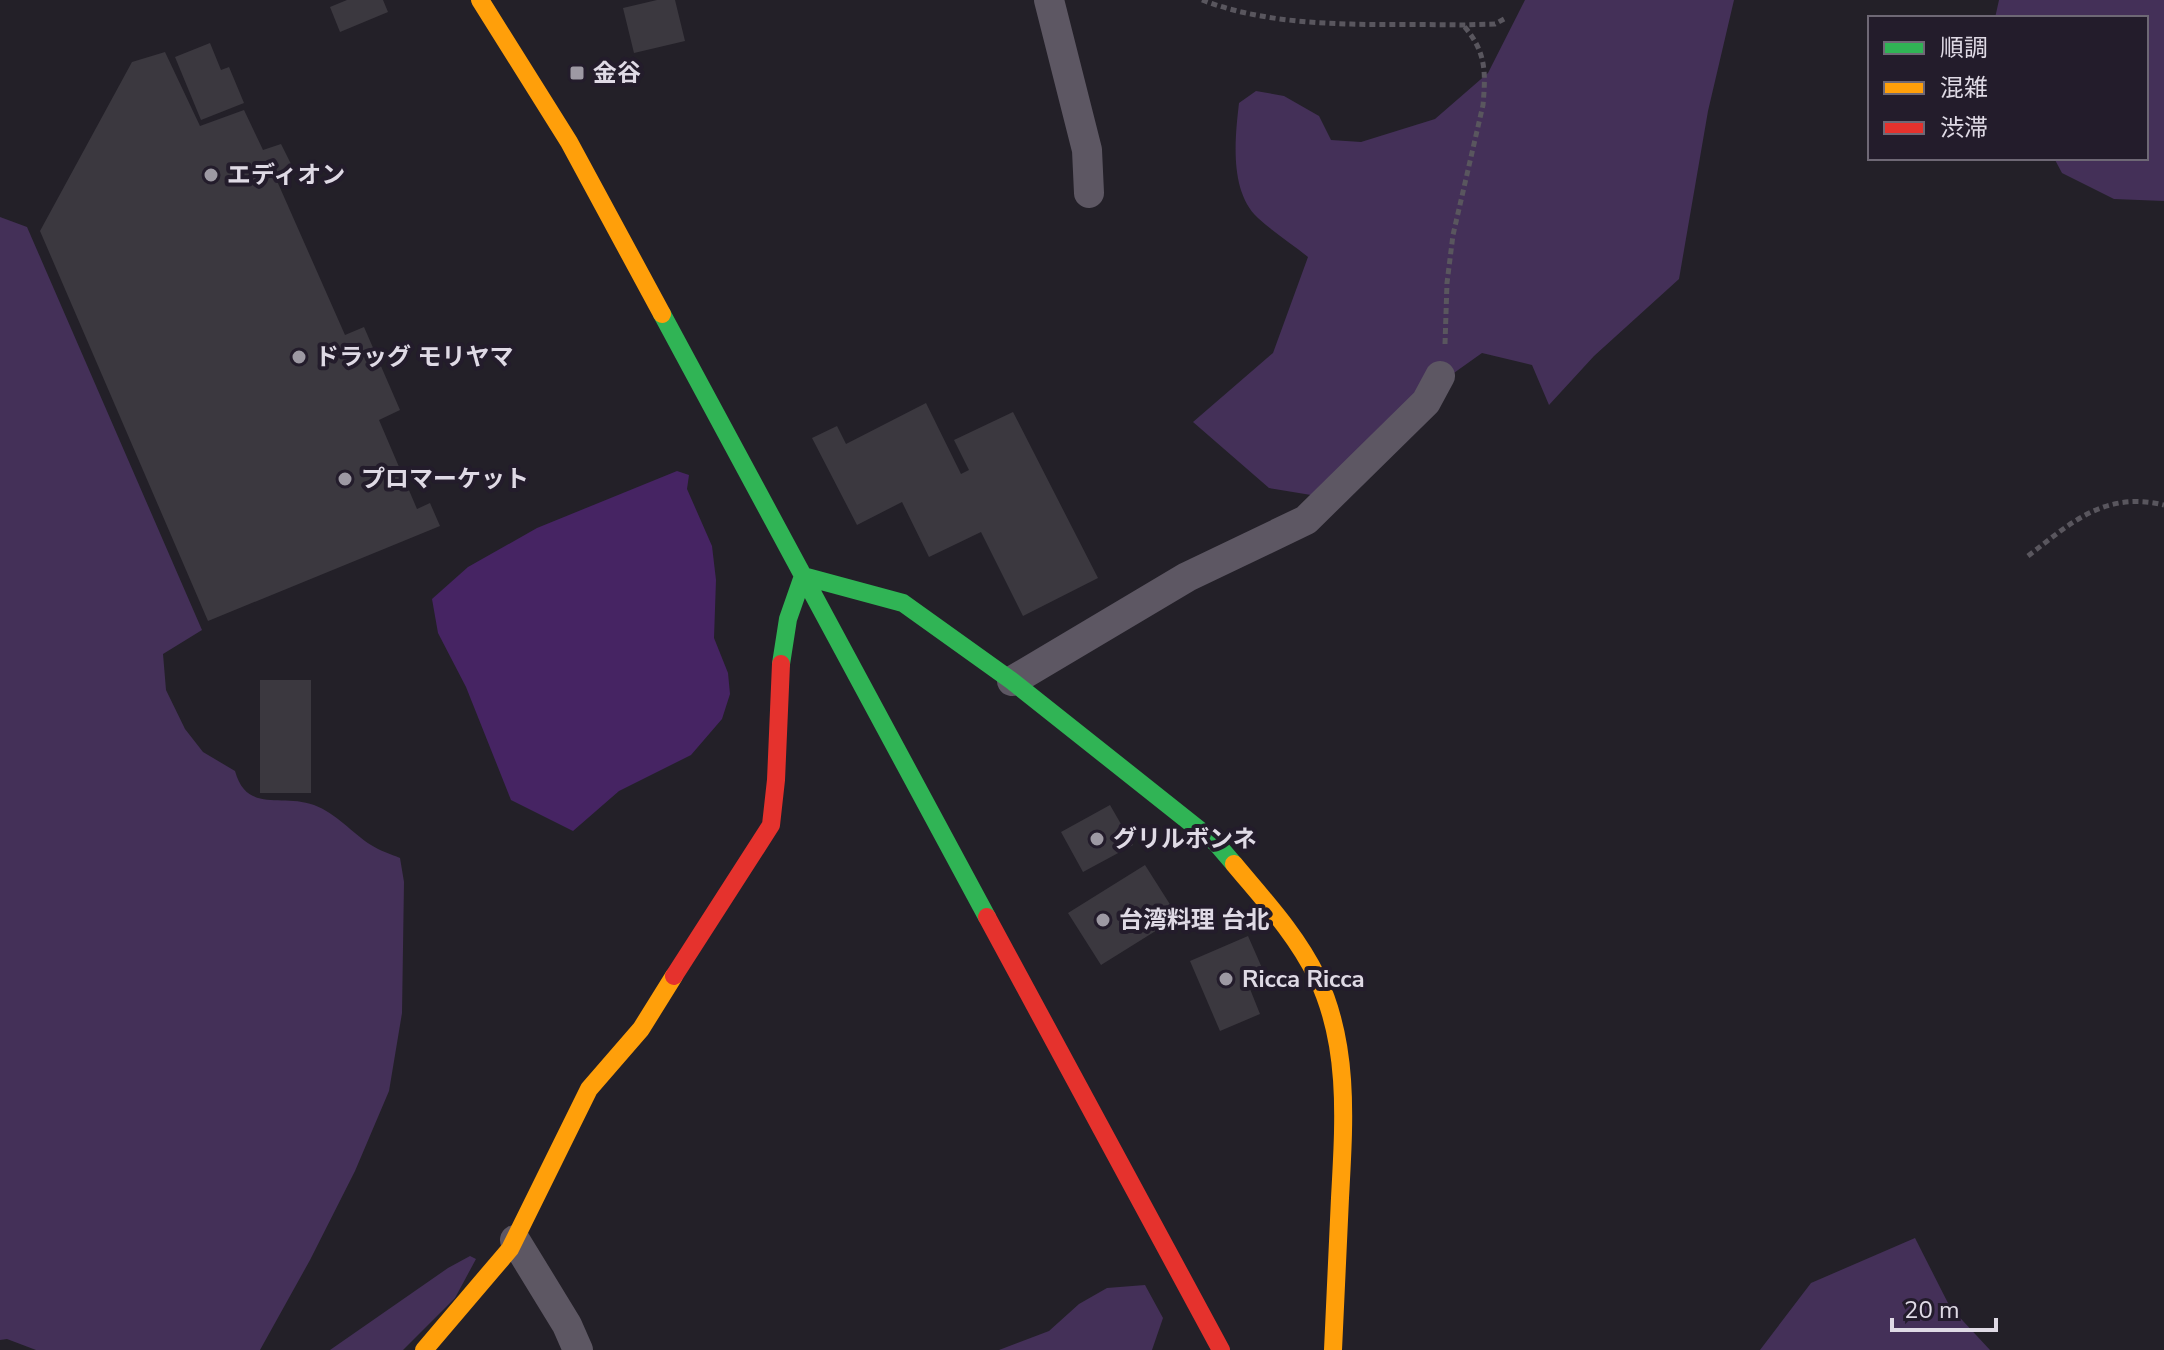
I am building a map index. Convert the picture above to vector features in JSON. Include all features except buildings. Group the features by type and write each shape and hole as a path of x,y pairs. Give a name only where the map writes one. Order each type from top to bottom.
{"street":[{"path":"480,0 569,142 1221,1350"},
{"path":"1049,0 1087,150 1089,193"},
{"path":"1012,681 1187,577 1306,520 1426,402 1440,376"},
{"path":"803,576 903,603 1012,681 1216,843 1283,922 1317,977 1332,1016 1343,1071 1333,1350"},
{"path":"424,1350 480,1287 515,1240 589,1089 641,1029 771,825 782,647 803,576"},
{"path":"515,1240 567,1325 578,1350"}],"path":[{"path":"1202,0 1228,10 1269,19 1463,25 1495,24 1506,18"},
{"path":"1440,376 1445,358 1447,283 1453,235 1485,85 1485,63 1476,40 1463,25"},
{"path":"2028,556 2106,504 2145,500 2164,505"}],"shaded area":[{"path":"1525,0 1734,0 1708,111 1679,279 1594,356 1549,405 1532,365 1482,353 1444,380 1311,495 1269,488 1193,422 1273,353 1308,257 1258,218 1242,194 1236,164 1239,103 1256,91 1284,96 1319,116 1331,140 1361,142 1435,119 1488,73"},
{"path":"1999,0 2164,0 2164,201 2114,199 2062,173 2055,160 2148,160 2148,16 1995,16"},
{"path":"0,217 27,227 202,630 163,654 166,690 185,729 203,752 235,771 248,793 267,800 314,805 330,813 371,845 400,858 404,882 402,1013 389,1091 355,1171 260,1350 36,1350 7,1339 0,1340"},
{"path":"677,471 689,475 687,489 712,546 716,580 714,638 728,673 730,694 722,719 691,755 619,791 573,831 511,800 466,687 438,633 432,599 468,567 537,528"},
{"path":"1915,1238 1950,1307 1990,1350 1760,1350 1811,1283"},
{"path":"470,1256 476,1259 455,1298 403,1350 330,1350 448,1268"},
{"path":"1145,1285 1163,1318 1152,1350 999,1350 1049,1331 1079,1304 1107,1288"}],"traffic: fast":[{"path":"662,314 987,917"},
{"path":"781,664 788,619 803,576 903,603 1012,681 1216,843 1234,864"}],"traffic: slow":[{"path":"480,0 569,142 662,314"},
{"path":"1234,864 1279,918 1309,961 1328,1003 1335,1030 1340,1057 1343,1142 1333,1350"},
{"path":"424,1350 510,1249 589,1089 641,1029 674,976"}],"traffic: jam":[{"path":"674,976 771,825 781,664"},
{"path":"987,917 1221,1350"}],"place":[{"name":"金谷","path":"577,73"},
{"name":"エディオン","path":"211,175"},
{"name":"ドラッグ モリヤマ","path":"299,357"},
{"name":"プロマーケット","path":"345,479"},
{"name":"グリルボンネ","path":"1097,839"},
{"name":"台湾料理 台北","path":"1103,920"},
{"name":"Ricca Ricca","path":"1226,979"}]}
